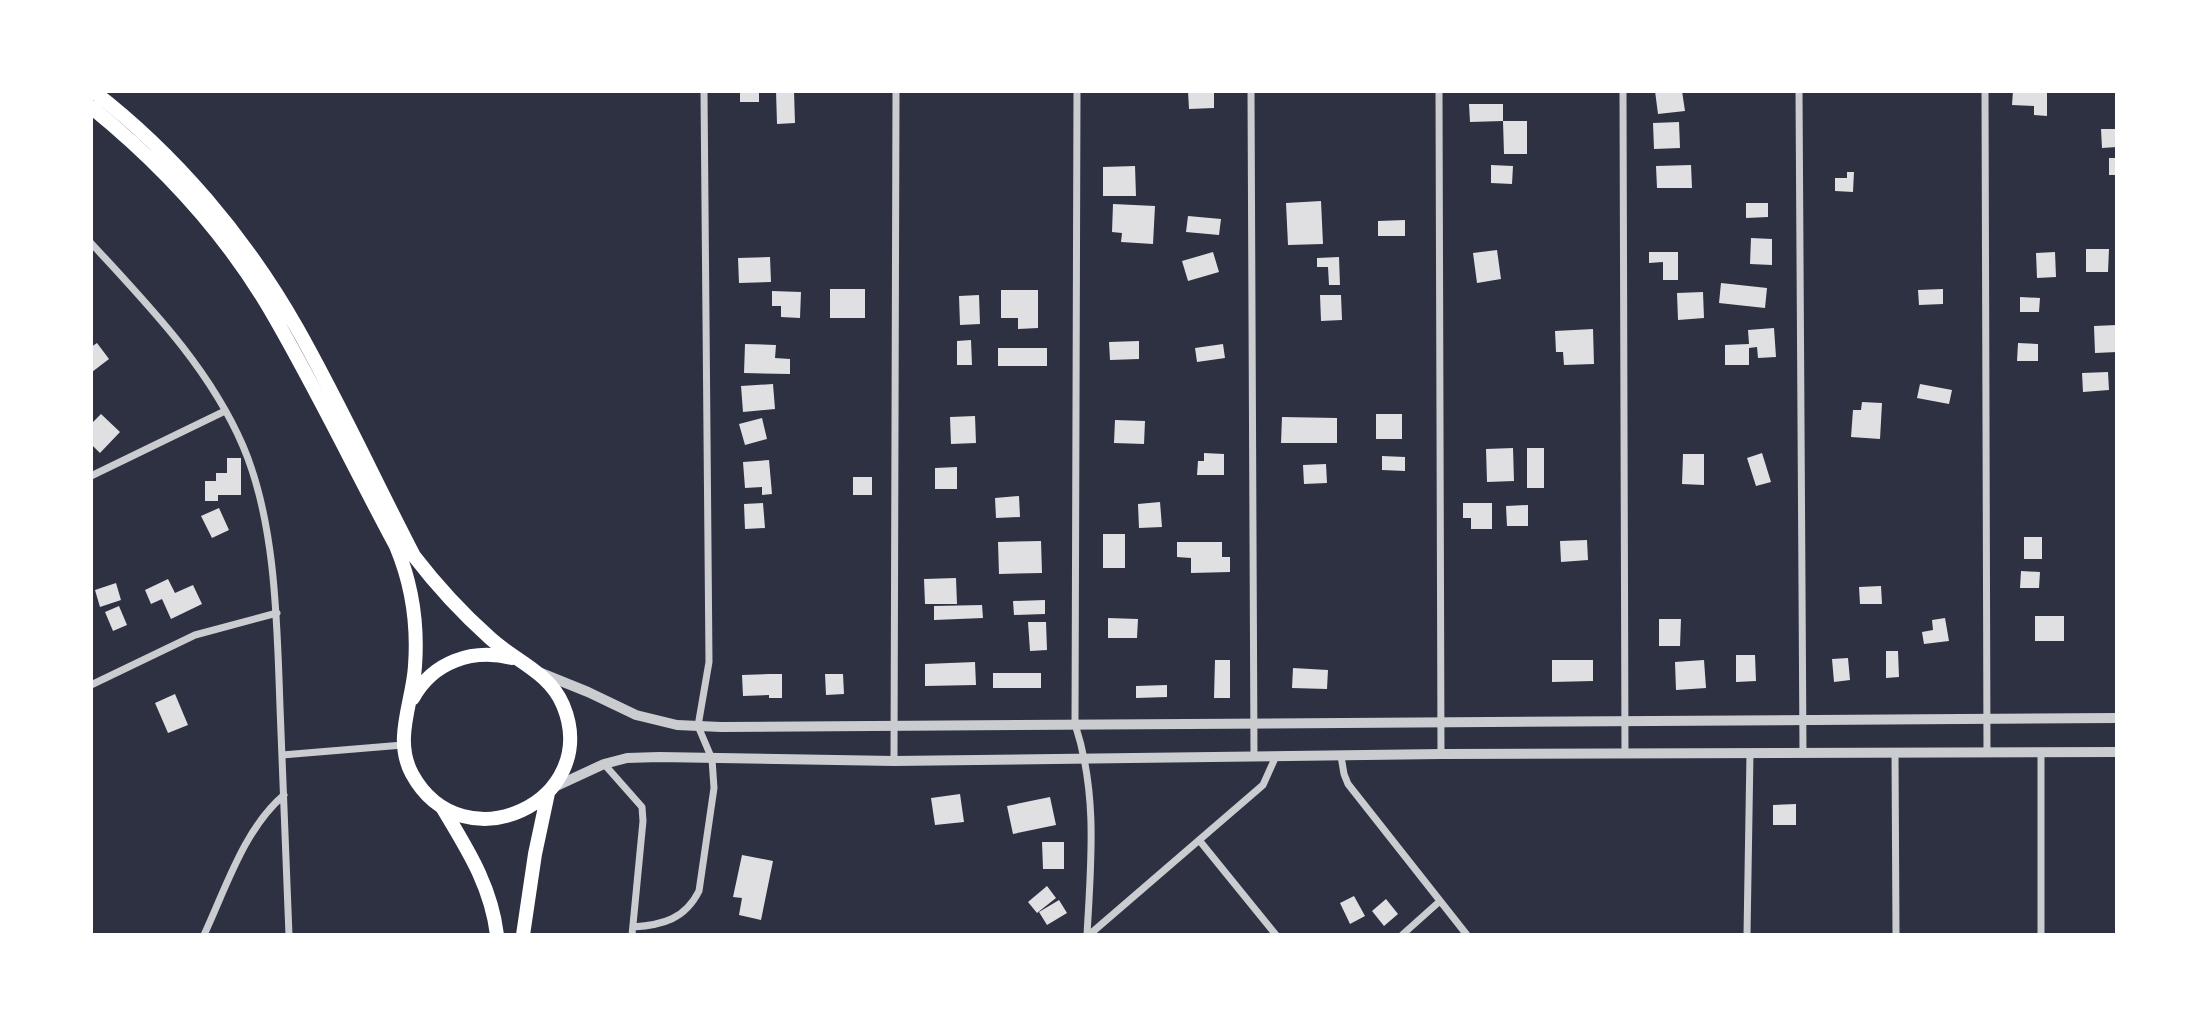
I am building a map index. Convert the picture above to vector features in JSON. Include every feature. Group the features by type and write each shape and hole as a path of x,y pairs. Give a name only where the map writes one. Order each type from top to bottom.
{"main road":[{"path":"91,107 156,165 216,231 267,305 406,569 416,643 414,676 402,745 411,773 424,792 442,807 463,817 497,819 530,808 549,791 561,774 568,752 569,728 563,706 553,687 537,671 518,660 468,618 414,556 297,328 248,254 194,186 151,140 93,91"},
{"path":"409,706 419,688 434,672 453,660 474,654 496,654 518,660"},
{"path":"523,935 535,853 549,791"},
{"path":"442,807 479,869 493,910 497,935"}],"street":[{"path":"604,764 642,807 633,931 675,918 692,906 699,891 714,788 712,759 698,726 709,662 704,91"},
{"path":"894,761 896,91"},
{"path":"1077,91 1075,724 1086,757 1091,815 1088,935"},
{"path":"1251,91 1254,757"},
{"path":"1440,91 1441,754"},
{"path":"1623,91 1625,754"},
{"path":"1799,91 1803,752"},
{"path":"1985,91 1987,752"},
{"path":"91,243 188,354 225,411 243,447 256,488 270,552 277,613 289,935"},
{"path":"91,476 225,411"},
{"path":"91,685 195,635 277,613"},
{"path":"537,671 636,715 677,725 698,726 2117,718"},
{"path":"282,755 402,745"},
{"path":"2041,752 2041,935"},
{"path":"549,791 604,764 626,758 894,761 1441,754 2117,752"},
{"path":"1747,935 1750,753"},
{"path":"1895,753 1896,935"},
{"path":"1341,756 1343,774 1348,784 1467,935"},
{"path":"1088,935 1263,785 1276,757"},
{"path":"204,935 255,825 270,806 284,795"},
{"path":"1199,840 1276,935"},
{"path":"1402,935 1440,901"}],"building":[{"path":"740,91 759,91 759,102 740,102"},
{"path":"776,91 794,91 795,123 777,124"},
{"path":"1188,91 1214,91 1214,108 1189,109"},
{"path":"1655,91 1682,91 1685,111 1658,114"},
{"path":"2013,91 2047,91 2047,116 2034,115 2034,106 2012,105"},
{"path":"1469,104 1503,104 1503,121 1470,122"},
{"path":"1503,121 1527,121 1527,154 1504,154"},
{"path":"1679,122 1680,148 1654,149 1653,123"},
{"path":"2101,129 2117,129 2117,147 2102,148"},
{"path":"2109,158 2117,158 2117,175 2109,175"},
{"path":"1491,165 1513,166 1512,184 1491,183"},
{"path":"1691,165 1692,188 1657,188 1656,166"},
{"path":"1135,166 1136,196 1103,196 1103,167"},
{"path":"1847,172 1854,172 1853,192 1835,191 1835,178 1847,178"},
{"path":"1321,201 1323,244 1288,245 1286,203"},
{"path":"1746,203 1768,203 1768,217 1746,218"},
{"path":"1113,204 1155,206 1153,244 1121,242 1122,233 1112,232"},
{"path":"1188,216 1221,219 1219,235 1186,232"},
{"path":"1405,220 1405,236 1378,236 1378,221"},
{"path":"1751,238 1772,239 1772,265 1750,264"},
{"path":"2086,249 2109,249 2108,272 2086,272"},
{"path":"1497,250 1501,279 1477,283 1473,253"},
{"path":"1213,252 1219,272 1188,281 1182,261"},
{"path":"1649,252 1678,252 1678,280 1663,280 1663,262 1649,263"},
{"path":"2055,252 2056,277 2037,278 2036,253"},
{"path":"770,257 771,282 739,283 738,258"},
{"path":"1339,257 1340,285 1329,285 1328,267 1317,267 1317,258"},
{"path":"1721,283 1767,288 1765,308 1719,303"},
{"path":"830,289 865,289 865,318 830,318"},
{"path":"1943,289 1943,304 1919,305 1918,290"},
{"path":"1001,290 1038,290 1038,328 1018,329 1018,318 1001,318"},
{"path":"772,291 801,292 800,318 781,317 781,306 772,306"},
{"path":"1703,292 1704,318 1678,320 1677,293"},
{"path":"979,295 980,324 960,325 959,296"},
{"path":"1320,295 1341,295 1342,320 1321,321"},
{"path":"2020,297 2040,298 2039,312 2020,312"},
{"path":"2117,325 2117,352 2095,353 2094,326"},
{"path":"1774,328 1776,357 1758,358 1757,347 1749,348 1749,365 1725,365 1725,345 1749,344 1748,330"},
{"path":"1593,329 1594,364 1564,365 1563,352 1556,352 1555,331"},
{"path":"971,340 972,365 957,365 957,341"},
{"path":"1139,341 1139,359 1110,360 1109,342"},
{"path":"97,343 109,359 92,372 91,347"},
{"path":"2018,343 2038,344 2038,361 2017,361"},
{"path":"745,344 776,345 775,358 790,359 790,374 744,373"},
{"path":"1223,344 1225,358 1197,362 1195,348"},
{"path":"998,348 1047,348 1047,366 998,366"},
{"path":"2108,372 2109,390 2083,392 2082,373"},
{"path":"773,384 775,409 743,412 741,386"},
{"path":"1920,384 1952,390 1949,404 1917,398"},
{"path":"1862,402 1882,403 1880,439 1851,437 1853,410 1861,410"},
{"path":"101,414 120,432 100,453 91,444 91,424"},
{"path":"1376,414 1402,414 1402,439 1376,439"},
{"path":"975,416 976,443 951,444 950,417"},
{"path":"1282,417 1337,418 1337,443 1281,443"},
{"path":"762,418 767,439 745,445 739,424"},
{"path":"1115,420 1145,421 1144,444 1114,443"},
{"path":"1513,448 1514,481 1487,482 1486,449"},
{"path":"1527,448 1544,448 1544,488 1527,488"},
{"path":"1204,453 1224,454 1224,475 1197,475 1198,461 1204,461"},
{"path":"1762,453 1771,482 1756,486 1747,458"},
{"path":"1683,454 1704,454 1704,485 1682,484"},
{"path":"1382,456 1405,457 1405,471 1382,470"},
{"path":"227,458 241,458 241,495 218,495 218,501 205,501 205,481 216,481 216,473 227,473"},
{"path":"769,460 772,494 762,495 762,487 745,488 743,462"},
{"path":"1326,464 1327,483 1304,484 1303,465"},
{"path":"957,467 957,489 935,489 935,468"},
{"path":"853,477 872,477 872,495 853,495"},
{"path":"1019,496 1020,517 996,518 995,498"},
{"path":"1160,502 1162,527 1139,528 1138,504"},
{"path":"763,503 765,528 745,529 744,504"},
{"path":"1463,503 1492,503 1492,529 1471,529 1471,518 1463,518"},
{"path":"1528,505 1528,526 1507,526 1506,506"},
{"path":"219,508 229,530 212,538 201,516"},
{"path":"1103,534 1125,534 1125,568 1103,568"},
{"path":"2024,537 2042,537 2042,559 2024,559"},
{"path":"1587,540 1588,560 1561,562 1560,541"},
{"path":"1041,541 1042,573 999,574 998,542"},
{"path":"1177,542 1222,542 1222,557 1230,557 1230,572 1191,573 1191,558 1177,557"},
{"path":"2021,571 2040,572 2039,588 2020,588"},
{"path":"956,578 957,604 925,604 924,579"},
{"path":"168,579 175,593 193,585 202,604 171,619 162,599 151,604 145,590"},
{"path":"116,583 121,600 100,607 95,590"},
{"path":"1881,586 1882,604 1860,604 1859,587"},
{"path":"1045,600 1045,614 1014,615 1013,601"},
{"path":"982,605 983,618 934,620 934,606"},
{"path":"119,606 127,625 113,631 105,612"},
{"path":"2035,616 2064,616 2064,641 2035,641"},
{"path":"1108,618 1138,619 1137,638 1108,638"},
{"path":"1945,618 1949,641 1924,644 1922,632 1933,630 1932,620"},
{"path":"1659,619 1681,619 1680,646 1659,646"},
{"path":"1028,622 1046,622 1047,650 1030,651"},
{"path":"1886,651 1898,651 1899,677 1886,678"},
{"path":"1736,655 1755,655 1756,681 1736,682"},
{"path":"1848,658 1850,680 1834,682 1832,659"},
{"path":"1215,660 1230,660 1230,698 1214,698"},
{"path":"1552,660 1593,660 1593,681 1552,682"},
{"path":"1704,660 1706,688 1676,690 1675,662"},
{"path":"975,662 976,685 925,686 925,664"},
{"path":"1293,668 1328,670 1327,689 1292,688"},
{"path":"993,673 1041,673 1041,688 993,688"},
{"path":"782,674 782,698 769,698 769,695 743,696 742,675"},
{"path":"825,674 843,674 844,694 826,695"},
{"path":"1167,685 1167,697 1136,698 1136,686"},
{"path":"175,694 188,725 168,733 155,703"},
{"path":"960,794 964,822 935,825 931,798"},
{"path":"1050,797 1056,825 1013,834 1007,806"},
{"path":"1796,804 1796,825 1773,825 1773,805"},
{"path":"1042,842 1064,842 1064,869 1043,869"},
{"path":"742,855 773,861 761,920 739,915 742,898 733,897"},
{"path":"1047,886 1056,898 1037,913 1028,902"},
{"path":"1354,896 1365,916 1350,924 1340,903"},
{"path":"1386,899 1398,914 1384,926 1372,911"},
{"path":"1059,900 1067,913 1047,925 1039,912"}]}
